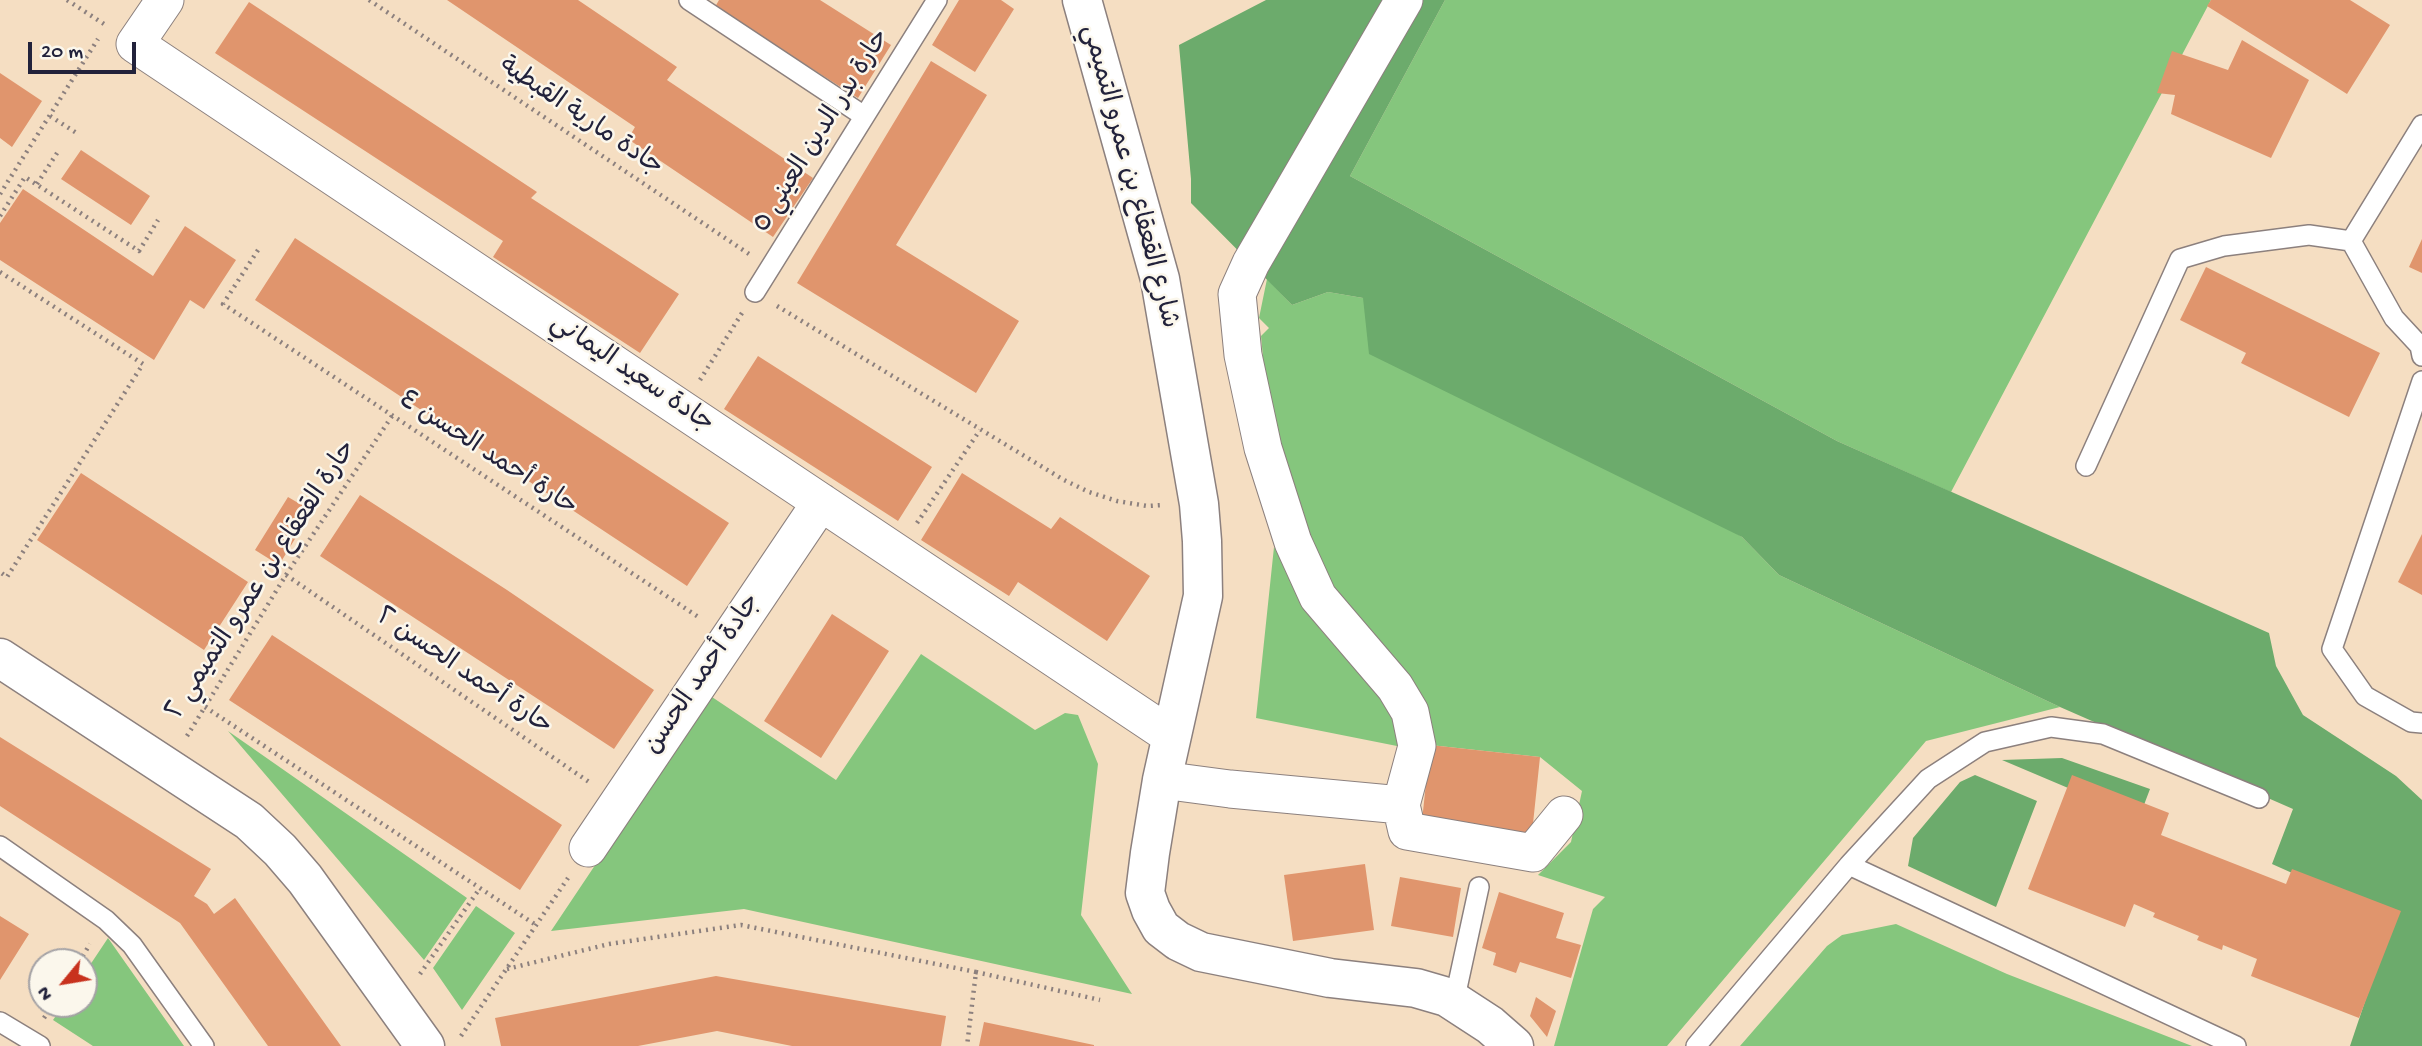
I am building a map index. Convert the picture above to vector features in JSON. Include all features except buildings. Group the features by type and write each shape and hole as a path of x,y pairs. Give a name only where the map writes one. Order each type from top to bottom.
{"main road":[{"name":"شارع القعقاع بن عمرو التميمي","path":"1082,0 1160,279 1199,504 1203,596 1161,780 1145,893 1151,910 1161,928 1178,941 1201,952 1330,978 1416,988 1440,995 1490,1025 1514,1046"},
{"path":"0,658 249,821 306,879 397,1006 442,1042"}],"street":[{"name":"جادة سعيد اليماني","path":"165,0 135,44 1171,736"},
{"path":"1404,0 1251,263 1237,294 1243,355 1263,448 1293,542 1318,597 1395,687 1410,712 1417,746 1401,805 1407,831 1533,853 1564,815"},
{"name":"جادة أحمد الحسن","path":"588,848 821,502"},
{"path":"1161,780 1401,805"}],"lane":[{"path":"689,0 864,116"},
{"name":"حارة بدر الدين العيني ٥","path":"755,292 937,0"},
{"path":"2351,241 2422,125"},
{"path":"2086,466 2180,259 2224,246 2309,235 2351,241"},
{"path":"2351,241 2394,318 2420,346 2422,356"},
{"path":"2422,381 2332,649 2365,695 2411,722 2422,723"},
{"path":"1696,1046 1849,865 1928,779 1985,742 2051,727 2103,734 2259,798"},
{"path":"0,846 106,920 132,944 204,1046"},
{"path":"1849,865 2236,1046"},
{"path":"1454,1002 1479,887"},
{"path":"0,1022 40,1046"}],"path":[{"path":"67,0 106,26 112,17"},
{"name":"جادة مارية القبطية","path":"369,0 770,268"},
{"path":"0,194 2,186 99,37"},
{"path":"50,116 78,134"},
{"path":"37,184 59,150"},
{"path":"0,216 25,177 139,251 158,220"},
{"name":"حارة أحمد الحسن ٤","path":"258,250 223,304 730,637"},
{"path":"0,272 143,364 8,577 0,572"},
{"path":"682,409 755,292 980,430 1089,492 1117,501 1147,506 1199,504"},
{"name":"حارة القعقاع بن عمرو التميمي ٢","path":"167,767 286,575 392,416"},
{"path":"897,552 980,430"},
{"name":"حارة أحمد الحسن ٢","path":"286,575 619,802"},
{"path":"205,706 536,925"},
{"path":"442,1042 507,969 588,848"},
{"path":"397,1006 481,888"},
{"path":"507,969 609,944 741,925 1100,1000"},
{"path":"967,1046 976,972"}],"green space":[{"path":"1266,0 1445,0 1350,176 1837,441 2269,633 2276,666 2303,715 2396,776 2422,800 2422,1046 2350,1046 2393,918 2272,864 2293,809 2060,707 1779,575 1742,537 1369,354 1363,298 1328,292 1292,305 1191,203 1179,45"},
{"path":"1445,0 2211,0 1951,492 1837,441 1350,176"},
{"path":"1267,279 1292,305 1328,292 1363,298 1742,537 1779,575 2060,707 1926,741 1667,1046 1554,1046 1593,909 1605,897 1538,875 1571,842 1582,791 1540,757 1430,745 1327,592 1308,546 1266,389 1261,336 1269,328 1259,318"},
{"path":"1274,547 1320,629 1398,718 1402,747 1256,718"},
{"path":"921,654 1035,730 1065,713 1078,715 1098,764 1081,915 1132,994 744,909 551,931 709,695 836,780"},
{"path":"228,731 467,898 424,960"},
{"path":"2062,758 2150,789 2139,818 2002,760"},
{"path":"1975,775 2037,801 1996,907 1908,866 1913,838 1960,782"},
{"path":"476,906 515,933 462,1010 433,968"},
{"path":"1896,924 2007,974 2192,1046 1740,1046 1827,946 1842,935"},
{"path":"108,938 184,1046 93,1046 53,1020 98,1018 98,953"}]}
